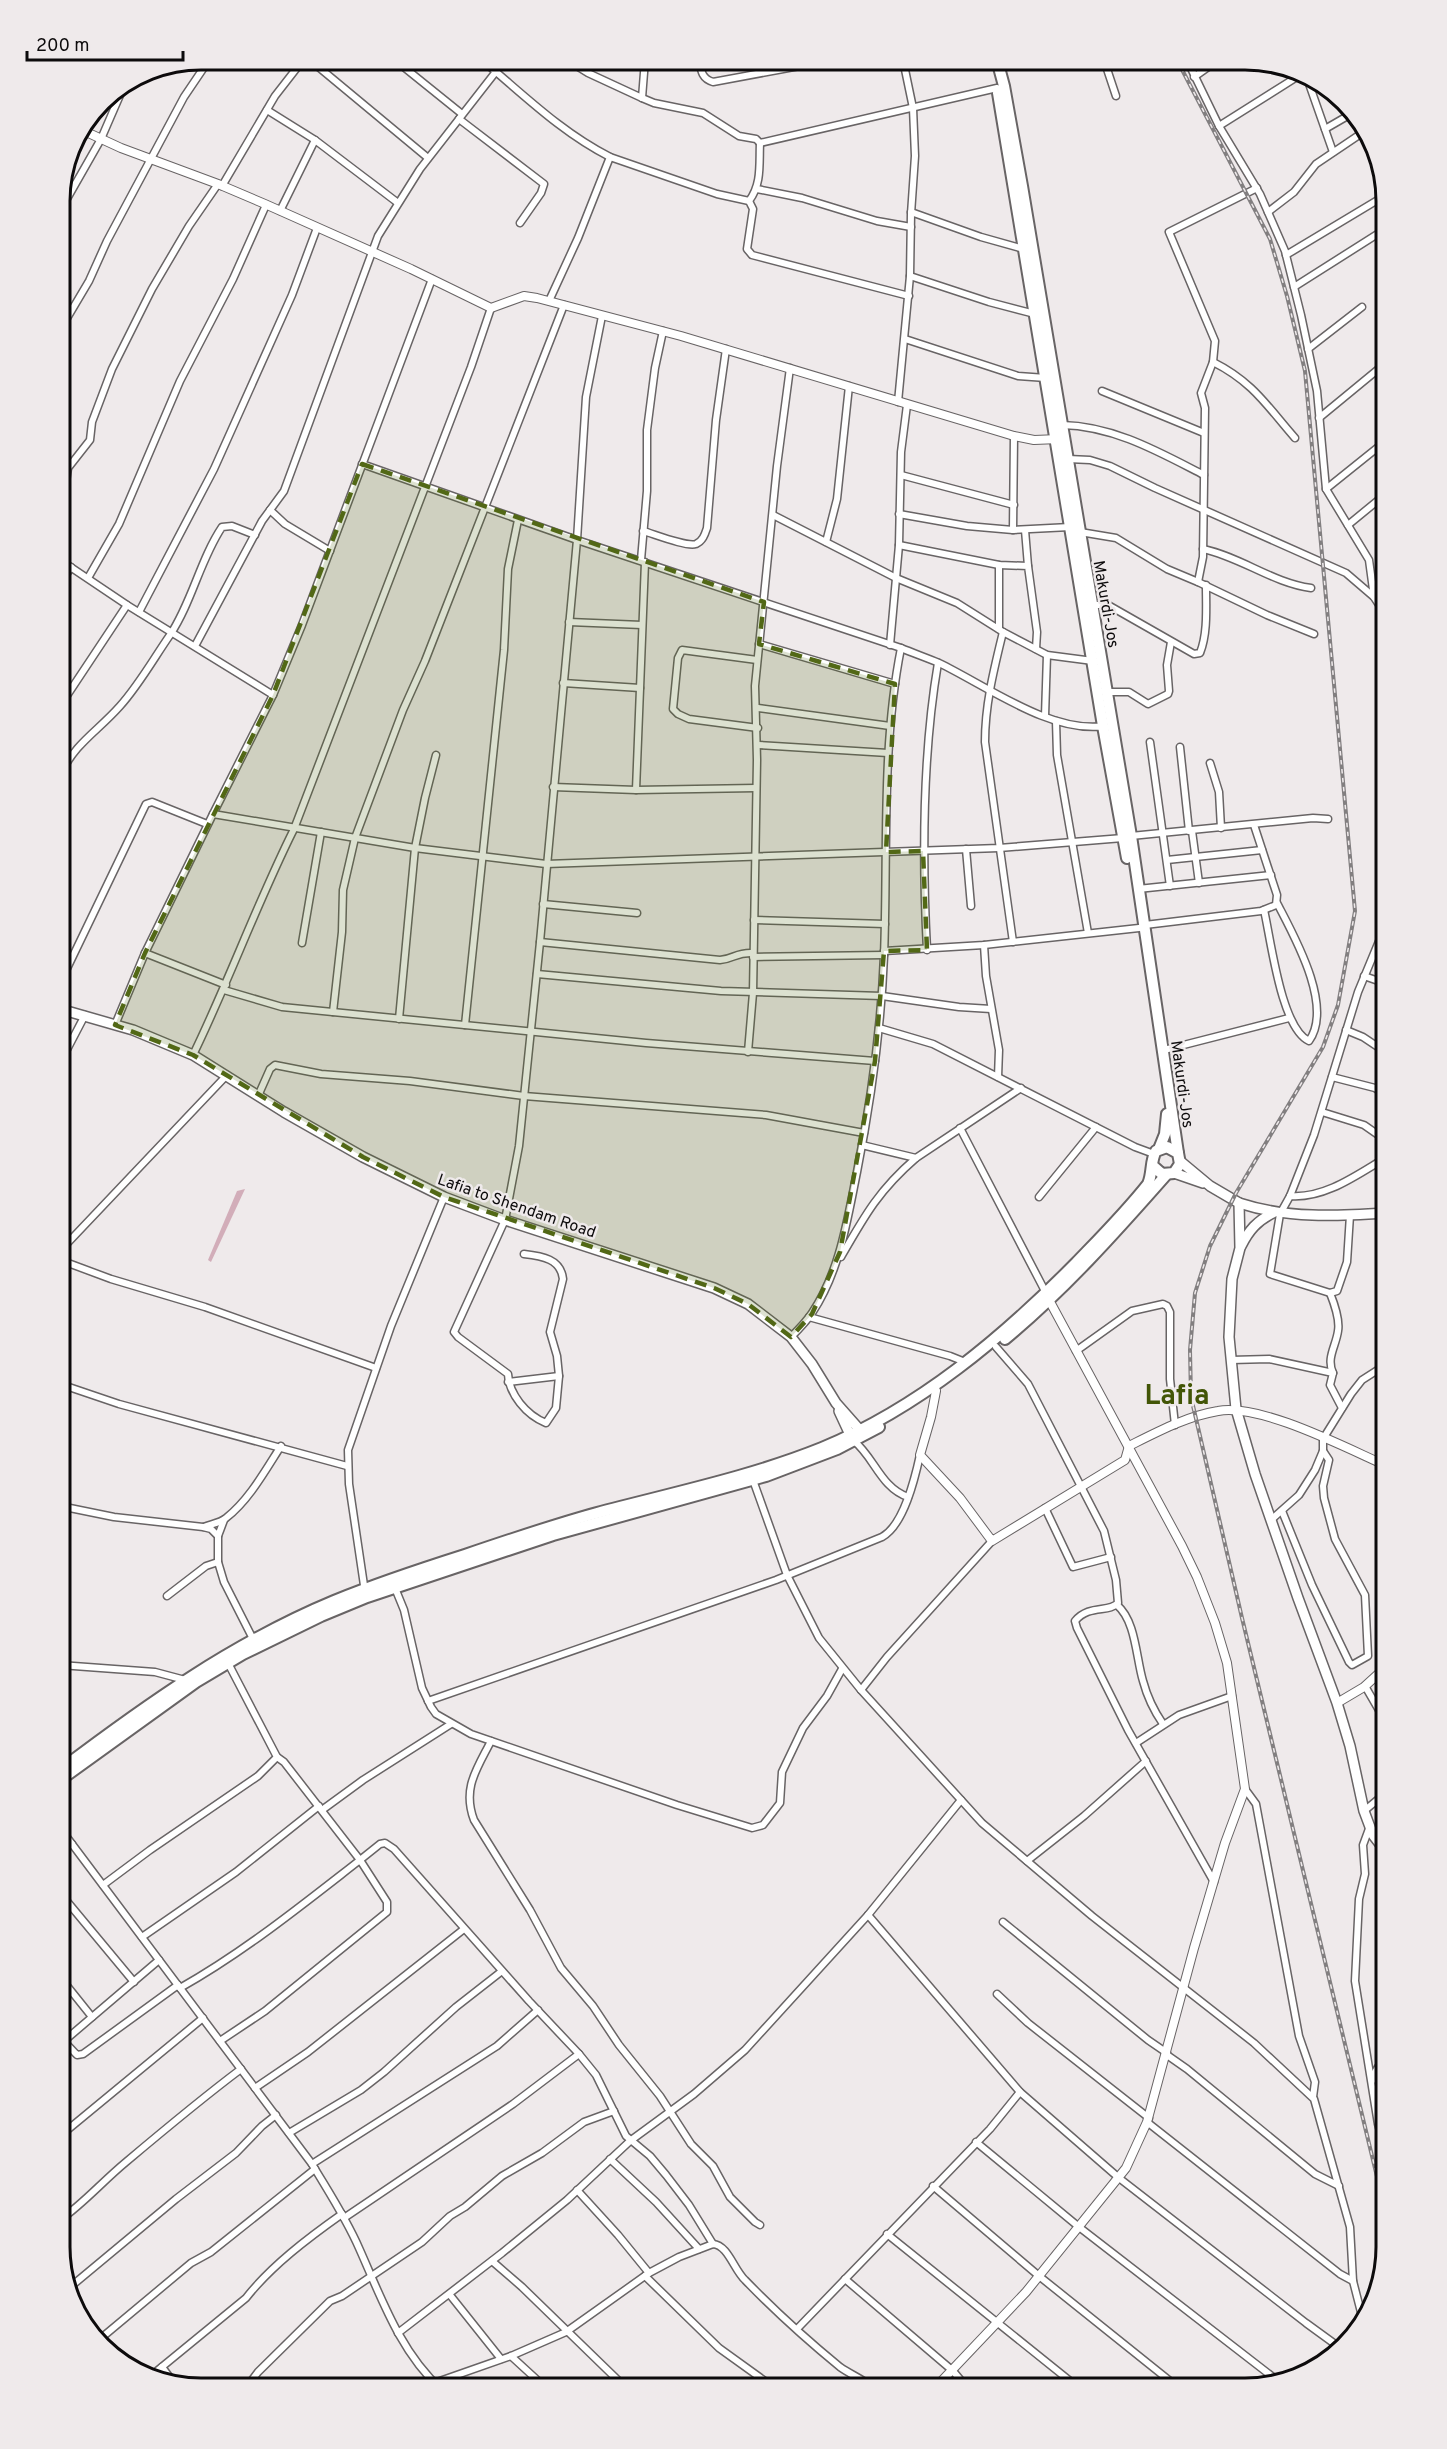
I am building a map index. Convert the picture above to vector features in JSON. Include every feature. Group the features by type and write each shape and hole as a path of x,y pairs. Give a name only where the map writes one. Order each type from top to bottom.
{"highway":[{"name":"Makurdi-Jos","path":"993,71 1046,378 1060,439 1093,661 1107,726 1164,1050 1179,1157"},
{"name":"Makurdi-Jos","path":"1001,71 1062,425 1060,439 1068,459 1075,529 1092,605 1107,692 1107,726"},
{"name":"Makurdi-Jos","path":"1127,837 1138,889 1167,1107 1165,1134 1156,1151"},
{"path":"70,1763 185,1680 253,1639 333,1602 366,1593 577,1519 755,1471 857,1438 966,1362 1047,1297 1140,1194 1152,1175 1156,1151 1172,1148 1179,1157 1179,1168 1170,1174 1130,1218 996,1347 894,1419 857,1438 806,1462 753,1480 589,1524 395,1588 366,1593 228,1663 172,1698 70,1773"},
{"path":"1153,1166 1158,1172 1170,1174"}],"main road":[{"name":"Lafia to Shendam Road","path":"71,1012 165,1042 193,1055 363,1157 444,1197 505,1220 714,1288 748,1304 791,1337 812,1364 857,1438"},
{"path":"1179,1157 1210,1186 1239,1203 1276,1213 1376,1214"},
{"path":"1170,1174 1210,1186"},
{"path":"1239,1203 1240,1248 1229,1302 1229,1337 1236,1409 1271,1520 1337,1703 1350,1746 1364,1811 1376,1836"},
{"path":"1240,1248 1248,1232 1260,1220 1276,1213"}],"street":[{"path":"71,312 184,98 202,71"},
{"path":"71,464 90,440 92,422 109,376 152,289 178,244 295,71"},
{"path":"323,71 428,158"},
{"path":"408,71 544,184 541,193 520,223"},
{"path":"585,71 654,103 703,113 739,136 756,139 760,143 759,177 757,189 749,201"},
{"path":"642,98 644,71"},
{"path":"701,71 708,81 713,82 772,71"},
{"path":"898,402 909,296 915,156 913,108 905,71"},
{"path":"1108,71 1116,96"},
{"path":"1192,71 1220,126 1257,188 1286,255 1317,391 1326,489 1369,560 1374,597"},
{"path":"1194,77 1202,71"},
{"path":"195,646 262,521 284,491 371,251 398,203 428,158 496,72 558,125 610,157 717,194 749,201"},
{"path":"1220,126 1293,79"},
{"path":"760,143 997,88"},
{"path":"1311,88 1334,152"},
{"path":"71,191 101,139 118,101"},
{"path":"267,110 315,140 398,203"},
{"path":"1325,129 1346,117"},
{"path":"90,134 280,211 491,308 524,296 549,301 726,349 1014,436 1034,440 1060,439"},
{"path":"1268,212 1284,202 1316,164 1358,136"},
{"path":"280,211 315,140"},
{"path":"549,301 578,238 610,157"},
{"path":"1198,582 1203,549 1205,408 1201,393 1213,362 1215,341 1169,232 1257,188"},
{"path":"757,189 820,202 877,221 911,227"},
{"path":"749,201 753,209 747,249 752,255 909,296"},
{"path":"1286,255 1376,201"},
{"path":"87,579 119,524 180,381 233,279 266,205"},
{"path":"911,212 981,237 1024,249"},
{"path":"139,612 214,469 292,296 317,228"},
{"path":"1294,287 1376,235"},
{"path":"910,276 989,302 1035,314"},
{"path":"116,1025 146,953 207,824 273,695 330,551 432,279"},
{"path":"333,1012 342,932 343,890 355,838 403,710 425,661 564,305"},
{"path":"1308,349 1362,307"},
{"path":"193,1055 294,829 471,367 491,308"},
{"path":"524,1254 551,1259 562,1271 563,1279 550,1332 557,1356 559,1376 556,1408 551,1419 546,1423 538,1420 513,1395 508,1382 508,1374 454,1332 505,1220 516,1169 537,974 562,683 577,540 586,397 602,316"},
{"path":"636,790 643,531 647,491 647,430 655,368 663,331"},
{"path":"905,339 1018,376 1046,378"},
{"path":"643,531 689,544 695,544 704,537 707,528 716,420 726,349"},
{"path":"1213,362 1250,385 1295,438"},
{"path":"748,1052 753,993 758,745 758,708 755,686 790,368"},
{"path":"1319,418 1376,371"},
{"path":"826,542 837,499 849,386"},
{"path":"1102,391 1204,433"},
{"path":"890,645 899,545 901,475 907,405"},
{"path":"1062,425 1081,425 1119,435 1204,475"},
{"path":"1013,530 1014,436"},
{"path":"1326,489 1376,449"},
{"path":"1068,459 1090,460 1110,466 1346,573 1376,600"},
{"path":"362,464 518,520 900,648 938,663 1056,721 1080,728 1107,726"},
{"path":"901,475 1014,505"},
{"path":"1348,525 1376,502"},
{"path":"270,510 279,519 330,551"},
{"path":"900,514 967,526 1013,530 1075,529 1110,536 1167,569 1314,634"},
{"path":"773,515 896,578 957,603 1001,631 1047,655 1093,661"},
{"path":"262,521 279,519"},
{"path":"465,1025 477,928 482,857 504,650 508,569 518,520"},
{"path":"71,754 122,705 172,631 222,527 232,526 255,535"},
{"path":"1025,530 1037,632 1036,649"},
{"path":"899,545 999,565 1028,566"},
{"path":"1203,549 1230,556 1288,583 1311,588"},
{"path":"999,565 1001,631 988,689 985,756 1013,942"},
{"path":"71,567 127,605 273,695"},
{"path":"1092,605 1108,605 1194,654 1200,653 1207,612 1206,585"},
{"path":"71,690 127,605"},
{"path":"568,622 642,625"},
{"path":"1107,692 1129,692 1145,704 1164,697 1169,691 1167,665 1172,642"},
{"path":"759,644 895,684"},
{"path":"836,1267 864,1133 879,1028 885,924 888,753 900,648"},
{"path":"757,660 682,650 678,658 673,709 689,719 758,728"},
{"path":"1044,716 1047,655"},
{"path":"927,950 923,851 931,705 938,663"},
{"path":"562,683 640,688"},
{"path":"758,708 890,726"},
{"path":"1056,721 1057,754 1088,933"},
{"path":"1150,742 1170,886"},
{"path":"758,745 888,753"},
{"path":"1180,747 1200,883"},
{"path":"399,1019 415,848 436,755"},
{"path":"1210,762 1218,786 1221,828"},
{"path":"553,787 636,790 756,788"},
{"path":"71,961 146,804 152,802 207,824"},
{"path":"213,813 294,829 415,848 546,864 999,848 1073,843 1313,818 1328,819"},
{"path":"1254,825 1271,875 1277,903 1315,991 1317,1010 1315,1029 1310,1041 1300,1036 1289,1018 1264,910"},
{"path":"302,943 321,832"},
{"path":"966,849 971,906"},
{"path":"1167,860 1262,850"},
{"path":"1138,889 1271,875"},
{"path":"540,942 720,960 739,952 753,955 884,953 984,945 1142,927 1264,910 1277,903"},
{"path":"543,904 636,913"},
{"path":"754,920 885,924"},
{"path":"984,945 991,1009 999,1050 998,1077"},
{"path":"1350,1215 1347,1262 1337,1291 1330,1293 1270,1274 1276,1213 1290,1196 1322,1112 1346,1030 1376,948"},
{"path":"146,953 225,987 282,1007 748,1052 875,1061"},
{"path":"537,974 753,993 882,996 959,1007 991,1009"},
{"path":"1364,976 1376,980"},
{"path":"71,1043 85,1016"},
{"path":"1164,1050 1289,1018"},
{"path":"879,1028 933,1044 1096,1127 1156,1151"},
{"path":"1346,1030 1376,1046"},
{"path":"258,1096 270,1069 275,1065 321,1074 410,1081 525,1096 766,1115 864,1133"},
{"path":"70,1240 227,1075"},
{"path":"1332,1077 1376,1089"},
{"path":"791,1337 809,1317 875,1200 886,1185 916,1158 1021,1088"},
{"path":"1322,1112 1365,1125 1376,1133"},
{"path":"1039,1197 1096,1127"},
{"path":"946,2378 1039,2276 1119,2178 1136,2151 1148,2120 1225,1843 1245,1789 1222,1644 1197,1577 1129,1446 1047,1297 960,1128"},
{"path":"862,1144 916,1158"},
{"path":"1290,1196 1310,1195 1333,1187 1376,1163"},
{"path":"366,1593 347,1466 350,1443 391,1326 444,1197"},
{"path":"70,1264 111,1279 205,1307 376,1368"},
{"path":"1330,1293 1339,1329 1331,1354 1330,1366 1333,1373 1330,1385 1342,1408"},
{"path":"1076,1351 1132,1311 1163,1304 1167,1306 1170,1312 1170,1379 1174,1425"},
{"path":"809,1317 966,1362"},
{"path":"996,1347 1028,1384 1104,1531 1111,1557 1118,1598 1117,1605 1128,1618 1144,1684 1163,1724"},
{"path":"1231,1360 1269,1359 1333,1373"},
{"path":"1271,1520 1299,1495 1316,1470 1323,1451 1323,1439 1342,1408 1362,1380 1376,1371"},
{"path":"508,1382 559,1376"},
{"path":"70,1388 118,1404 281,1446 347,1466"},
{"path":"428,1701 787,1575 887,1534 895,1527 914,1483 932,1417 936,1391"},
{"path":"861,1690 887,1657 992,1541 1125,1460 1129,1446 1174,1425 1195,1416 1236,1409 1288,1423 1376,1461"},
{"path":"857,1438 884,1480 902,1495 908,1497"},
{"path":"253,1639 224,1582 218,1562 218,1536 224,1520 248,1494 281,1446"},
{"path":"1282,1511 1312,1585 1349,1662 1352,1665 1360,1662 1368,1656 1365,1595 1335,1539 1324,1498 1323,1486 1329,1460 1323,1451"},
{"path":"920,1455 953,1490 992,1541"},
{"path":"753,1480 787,1575 819,1638 861,1690 982,1823 1092,1916 1254,2043 1313,2097"},
{"path":"70,1508 114,1517 203,1527 211,1529 218,1536"},
{"path":"1046,1508 1073,1567 1111,1557"},
{"path":"203,1527 224,1520"},
{"path":"166,1596 206,1566 218,1562"},
{"path":"395,1588 404,1610 422,1688 436,1714 471,1734 677,1805 752,1828 763,1825 780,1803 782,1772 803,1728 827,1696 842,1669"},
{"path":"1117,1605 1088,1611 1075,1622 1136,1743 1214,1882"},
{"path":"220,2041 265,2012 387,1912 387,1902 360,1860 284,1762 276,1757 228,1663"},
{"path":"70,1666 156,1672 185,1680"},
{"path":"1337,1703 1365,1686 1376,1676"},
{"path":"1365,1686 1376,1705"},
{"path":"1136,1743 1163,1724 1192,1709 1232,1696"},
{"path":"142,1937 363,1779 451,1724"},
{"path":"491,1741 469,1793 468,1803 474,1820 530,1910 561,1968 593,2006 621,2048 660,2096 691,2144 713,2166 730,2197 760,2225"},
{"path":"103,1885 258,1776 276,1757"},
{"path":"1027,1860 1084,1816 1146,1761"},
{"path":"1245,1789 1256,1804 1299,2036 1315,2082 1313,2097 1350,2227 1353,2282 1360,2310"},
{"path":"398,2333 492,2261 577,2190 630,2140 694,2094 744,2050 868,1915 961,1800"},
{"path":"1364,1811 1376,1801"},
{"path":"1370,1826 1363,1845 1365,1874 1359,1899 1355,1981 1376,2105"},
{"path":"70,1842 314,2167 343,2216 398,2333 430,2378"},
{"path":"70,2048 77,2055 83,2054 179,1987 214,1969 241,1950 380,1844 389,1844 596,2075 626,2136 650,2156 666,2175 689,2205 712,2244"},
{"path":"70,1905 134,1982"},
{"path":"868,1915 1020,2092 1119,2178 1335,2343"},
{"path":"1003,1922 1315,2174 1340,2186"},
{"path":"255,2088 308,2052 464,1929"},
{"path":"70,2033 159,1960"},
{"path":"290,2133 361,2090 456,2007 502,1971"},
{"path":"70,1990 92,2017"},
{"path":"997,1994 1028,2023 1340,2274 1353,2282"},
{"path":"105,2336 191,2263 211,2252 314,2167 497,2046 538,2010"},
{"path":"70,2128 203,2018"},
{"path":"157,2371 246,2298 254,2286 278,2265 343,2216 513,2104 579,2054"},
{"path":"70,2212 90,2197 125,2162 175,2123 186,2110 242,2069"},
{"path":"1371,2084 1376,2070"},
{"path":"797,2329 976,2142 1020,2092"},
{"path":"254,2378 330,2301 342,2296 422,2242 450,2216 465,2207 502,2176 542,2153 584,2122 614,2111"},
{"path":"75,2284 176,2199 236,2153 276,2115"},
{"path":"976,2142 1079,2227 1270,2376"},
{"path":"610,2159 656,2202 699,2248"},
{"path":"933,2186 1039,2276 1166,2378"},
{"path":"577,2190 618,2235 647,2274 719,2348 761,2378"},
{"path":"887,2234 1065,2378"},
{"path":"441,2378 511,2356 566,2332 647,2274 699,2248 712,2244 723,2248 737,2273 797,2329 842,2368 860,2378"},
{"path":"492,2261 522,2287 615,2378"},
{"path":"1340,2274 1353,2264"},
{"path":"845,2279 959,2378"},
{"path":"450,2295 501,2359"},
{"path":"511,2356 535,2378"},
{"path":"162,2367 167,2374"}],"highlighted area":[{"path":"362,464 764,602 759,644 895,684 886,852 923,851 927,950 884,951 875,1061 840,1252 812,1314 791,1337 748,1304 714,1288 444,1197 363,1157 193,1055 115,1025 145,953 273,695"}],"shaded area":[{"path":"245,1189 211,1262 208,1260 237,1191"}],"railway":[{"path":"1183,71 1270,239 1287,296 1305,371 1355,911 1338,1005 1323,1047 1236,1193 1210,1246 1195,1293 1190,1350 1191,1397 1376,2172"}],"district":[{"name":"Lafia","path":"1177,1394"}]}
